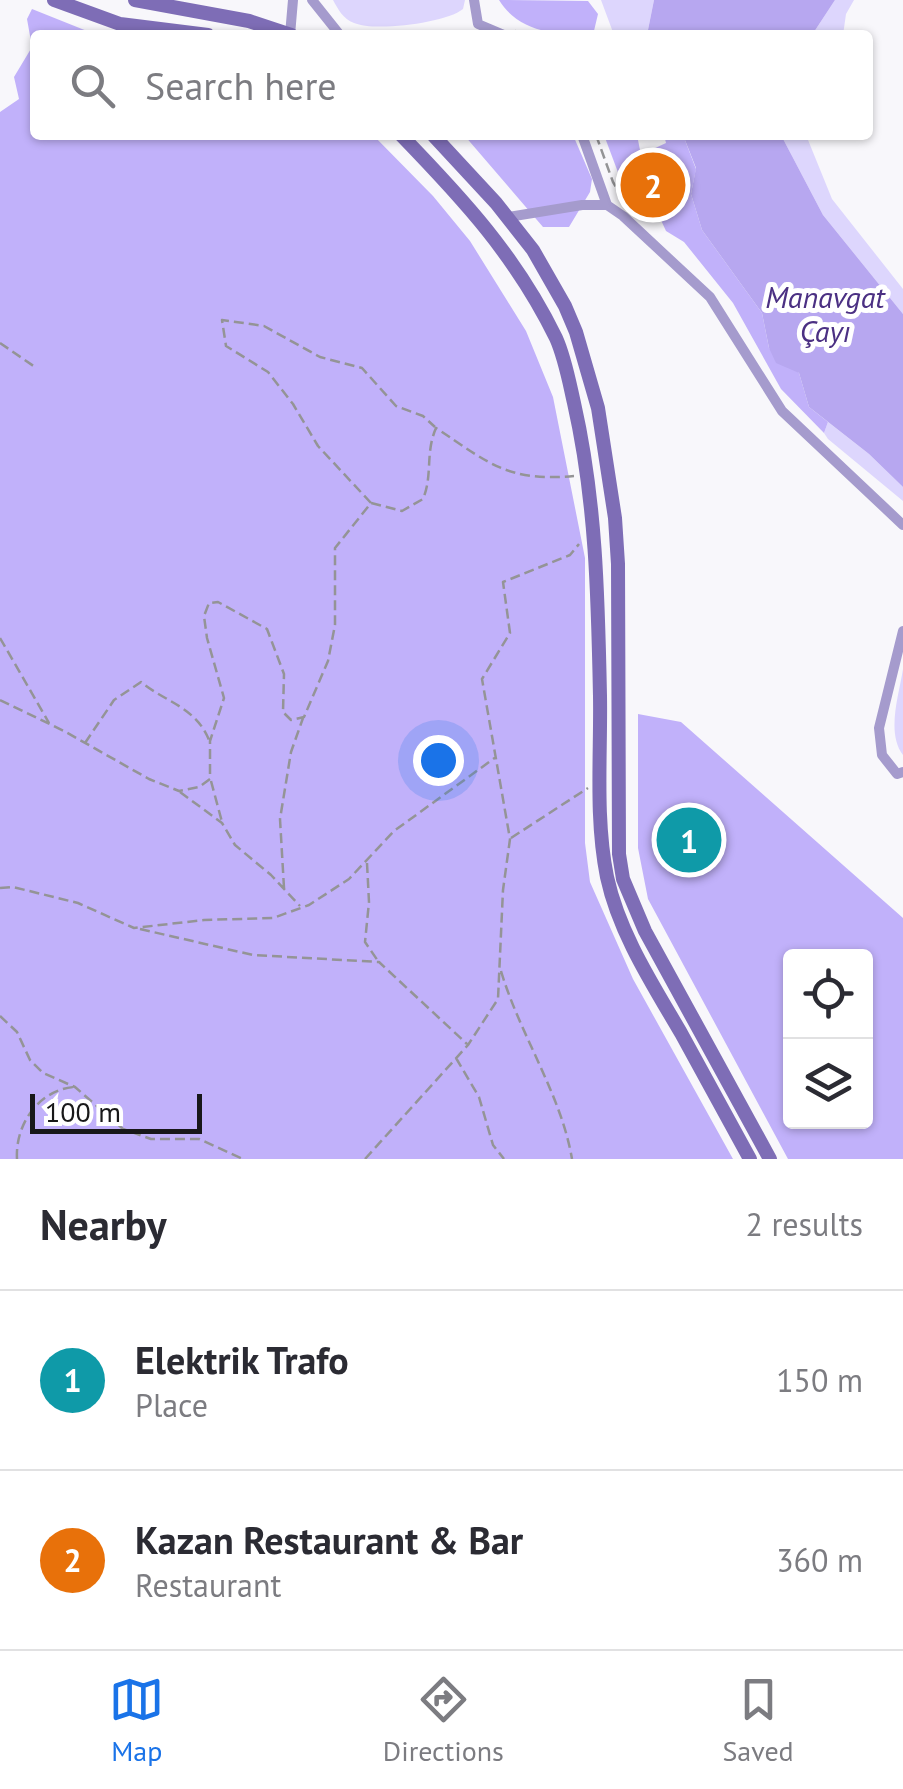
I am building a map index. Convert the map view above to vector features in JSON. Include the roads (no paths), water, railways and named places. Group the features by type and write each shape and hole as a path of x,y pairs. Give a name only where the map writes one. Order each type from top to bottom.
{"main road":[{"path":"54,0 120,24 168,30"},
{"path":"135,0 248,21 275,30"},
{"path":"405,140 487,226 506,252 556,338 565,363 588,475 594,528 599,780 607,877 645,971 750,1159"},
{"path":"438,140 508,217 542,266 576,332 606,450 618,564 619,816 624,879 644,931 770,1159"}],"street":[{"path":"290,30 293,0"},
{"path":"312,0 336,30"},
{"path":"474,0 478,24 500,30"},
{"path":"584,140 607,204 710,297 782,411 903,525"},
{"path":"508,217 582,204 607,204"},
{"path":"900,773 882,755 878,728 903,631"}],"water":[{"path":"654,0 835,0 815,30 648,30"},
{"name":"Manavgat Çayı","path":"685,140 784,140 823,215 903,314 903,487 869,454 809,407 799,373 776,363 762,313 702,230 691,194 696,168"}],"place":[{"name":"Kazan Restaurant & Bar","path":"653,185"},
{"name":"Elektrik Trafo","path":"689,840"}]}
